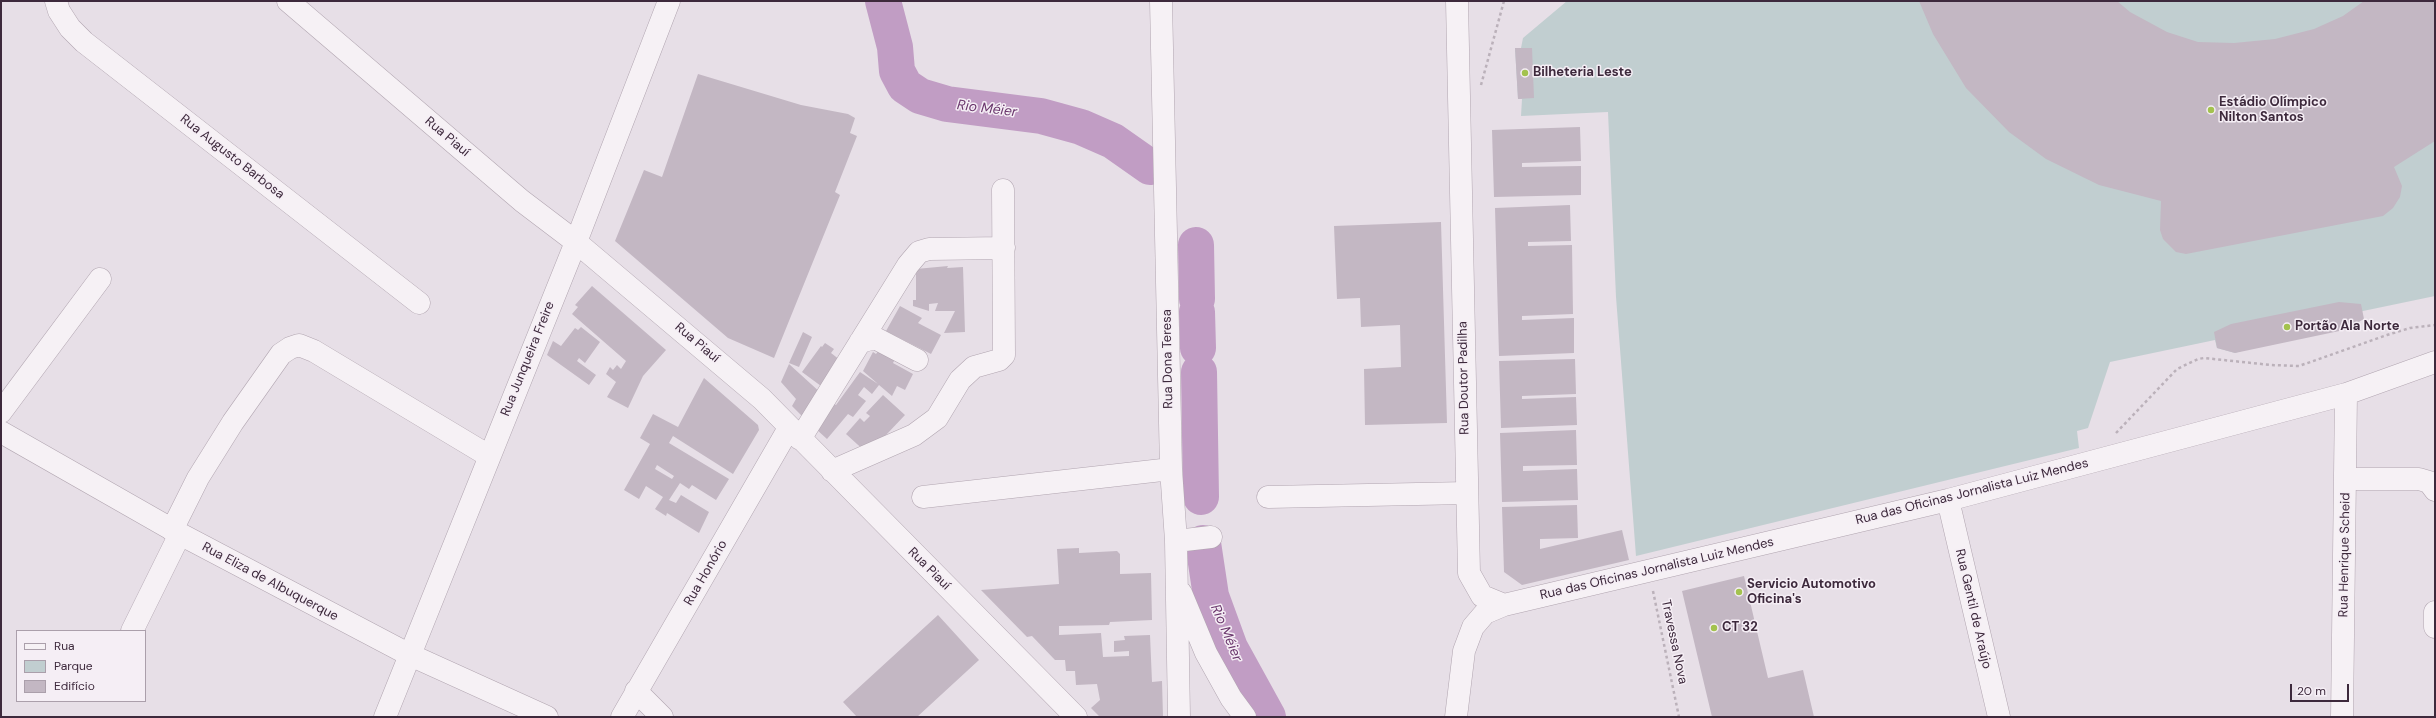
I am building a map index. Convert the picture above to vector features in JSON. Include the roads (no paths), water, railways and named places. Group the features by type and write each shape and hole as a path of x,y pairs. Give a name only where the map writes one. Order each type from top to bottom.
{"street":[{"name":"Rua Augusto Barbosa","path":"56,1 59,11 70,28 84,42 419,303"},
{"name":"Rua Piauí","path":"288,1 516,195 576,242 750,389 1076,717"},
{"name":"Rua Junqueira Freire","path":"385,717 408,654 576,242 669,1"},
{"name":"Rua Dona Teresa","path":"1161,1 1171,469 1194,538 1177,584 1179,717"},
{"name":"Rua Doutor Padilha","path":"1457,1 1469,573 1482,596 1504,605"},
{"path":"832,471 914,435 937,418 960,380 974,368 999,360 1004,354 1003,190"},
{"name":"Rua Honório","path":"622,717 636,691 795,433 860,342 911,260 919,252 929,249 1004,248"},
{"path":"1,412 100,279"},
{"path":"860,342 875,338 917,360"},
{"path":"132,630 198,478 233,422 281,354 294,346 299,345 314,351 489,456"},
{"name":"Rua das Oficinas Jornalista Luiz Mendes","path":"1504,605 1948,500 2346,394 2435,362"},
{"name":"Rua Henrique Scheid","path":"2342,717 2346,394"},
{"name":"Rua Eliza de Albuquerque","path":"1,432 176,532 408,654 547,717"},
{"path":"923,497 1171,469"},
{"path":"2346,478 2418,479 2429,482 2435,490"},
{"path":"1268,497 1467,493"},
{"name":"Rua Gentil de Araújo","path":"1948,500 1999,717"},
{"path":"1177,584 1206,653 1231,698 1245,717"},
{"path":"1456,717 1464,651 1473,627 1485,613 1504,605"},
{"path":"2435,612 2435,627"},
{"path":"636,691 662,717"}],"waterway":[{"name":"Rio Méier","path":"883,1 895,47 897,71 905,86 920,96 947,104 1041,116 1081,127 1113,141 1150,167"},
{"name":"Rio Méier","path":"1196,245 1197,299"},
{"name":"Rio Méier","path":"1197,312 1198,348"},
{"name":"Rio Méier","path":"1199,372 1201,497"},
{"name":"Rio Méier","path":"1203,543 1211,596 1230,648 1268,717"}],"place":[{"name":"Bilheteria Leste","path":"1525,73"},
{"name":"Estádio Olímpico Nilton Santos","path":"2211,110"},
{"name":"Portão Ala Norte","path":"2287,327"},
{"name":"Servicio Automotivo Oficina's","path":"1739,592"},
{"name":"CT 32","path":"1714,628"}]}
